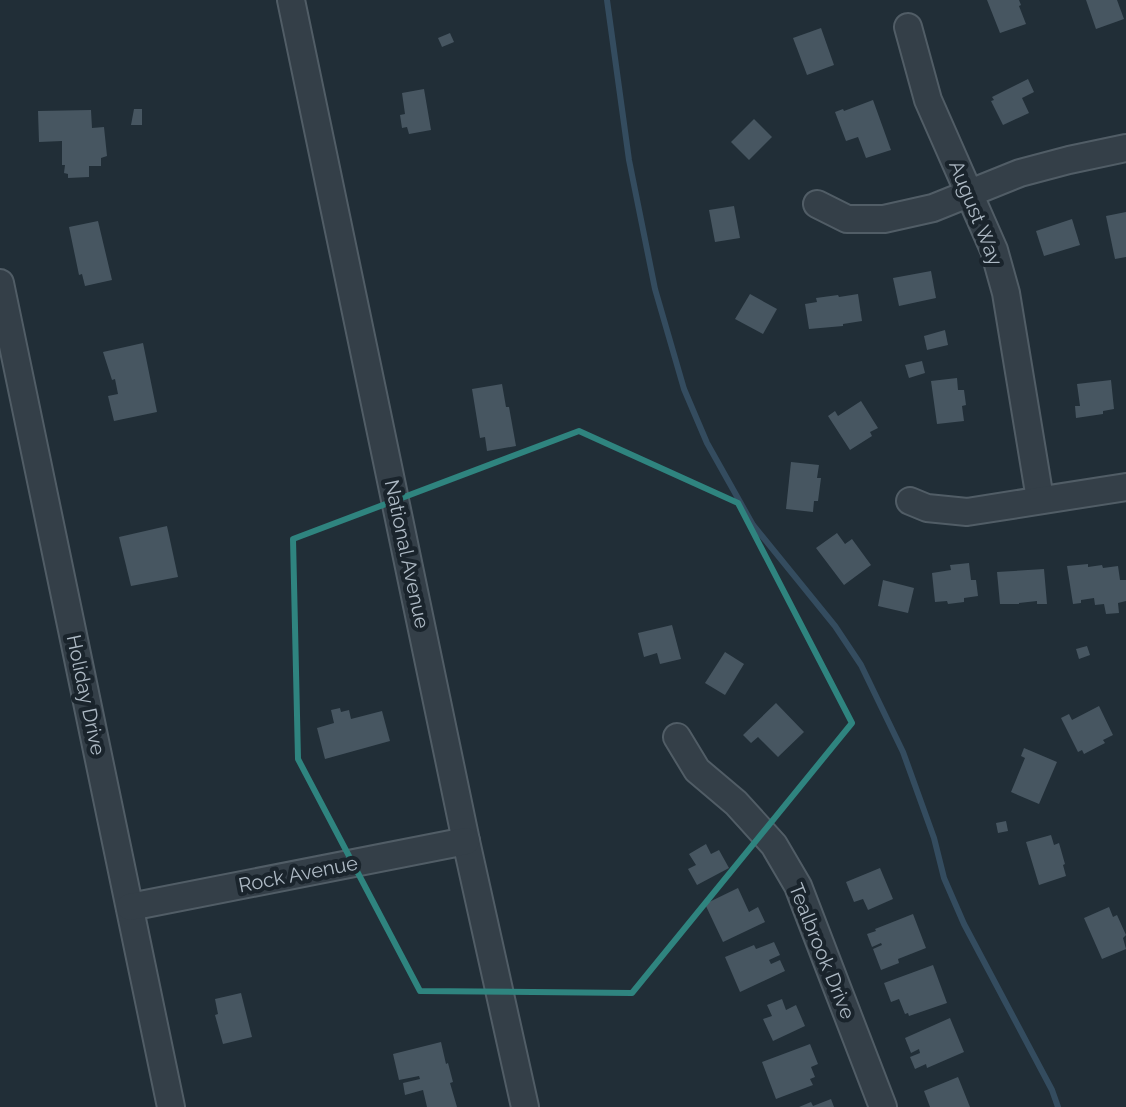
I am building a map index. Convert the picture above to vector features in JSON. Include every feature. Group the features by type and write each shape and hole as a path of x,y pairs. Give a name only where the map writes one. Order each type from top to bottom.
{"street":[{"name":"National Avenue","path":"291,0 466,841 525,1107"},
{"name":"August Way","path":"908,27 928,100 994,250 1006,293 1040,499"},
{"path":"817,204 847,219 884,219 933,208 1020,173 1126,148"},
{"name":"Holiday Drive","path":"0,283 171,1107"},
{"path":"910,501 927,508 967,512 1126,487"},
{"name":"Tealbrook Drive","path":"677,737 697,770 736,803 774,845 798,886 883,1107"},
{"name":"Rock Avenue","path":"130,907 466,841"}],"highlighted area":[{"path":"579,431 738,503 852,723 632,993 420,991 298,759 293,539"}],"building":[{"path":"987,0 1019,0 1026,24 1000,33"},
{"path":"1086,0 1117,0 1124,19 1096,29"},
{"path":"821,28 834,65 807,75 793,38"},
{"path":"450,33 454,42 442,47 438,38"},
{"path":"1028,79 1034,92 1022,98 1029,113 1003,125 992,97"},
{"path":"424,89 431,130 409,134 407,127 402,128 400,115 405,114 402,93"},
{"path":"873,100 891,150 866,158 858,137 846,141 835,112"},
{"path":"134,109 142,109 142,125 131,125"},
{"path":"91,110 92,128 104,127 107,156 101,158 101,166 89,166 89,177 68,178 68,174 64,173 65,165 62,165 62,141 39,142 38,111"},
{"path":"754,119 772,137 749,160 731,142"},
{"path":"734,206 740,238 715,242 709,210"},
{"path":"1126,212 1126,257 1115,259 1106,216"},
{"path":"1072,219 1080,245 1044,256 1036,231"},
{"path":"98,221 112,280 85,286 82,274 79,275 69,227"},
{"path":"931,271 936,298 899,306 893,278"},
{"path":"750,294 777,309 763,334 735,319"},
{"path":"858,294 862,321 809,329 805,304 817,302 816,298"},
{"path":"945,330 948,345 927,350 924,336"},
{"path":"143,343 157,412 114,421 108,396 118,394 103,352"},
{"path":"922,361 925,373 909,378 905,365"},
{"path":"957,378 958,390 964,390 964,421 937,424 931,381"},
{"path":"1111,380 1114,409 1076,418 1075,406 1080,406 1077,384"},
{"path":"502,384 516,446 487,451 485,437 480,438 472,389"},
{"path":"861,401 878,428 870,432 872,436 850,450 828,416 835,411 838,416"},
{"path":"791,462 819,465 817,478 821,478 813,512 786,509"},
{"path":"167,526 178,577 131,586 119,537"},
{"path":"837,533 845,544 852,539 871,565 844,585 816,548"},
{"path":"969,563 971,580 976,580 978,596 964,598 964,602 935,602 932,573 951,570 950,565"},
{"path":"1088,564 1088,567 1102,565 1103,568 1118,566 1120,580 1126,580 1126,601 1118,603 1119,613 1106,614 1104,604 1095,605 1094,598 1073,604 1067,566"},
{"path":"1044,569 1047,604 1037,604 1037,601 1000,604 997,572"},
{"path":"883,580 914,588 908,613 878,606"},
{"path":"672,625 681,659 660,664 657,653 644,657 638,633"},
{"path":"1087,646 1090,655 1079,659 1076,649"},
{"path":"725,652 744,664 725,695 705,683"},
{"path":"776,703 804,732 778,757 758,737 751,743 743,735"},
{"path":"1099,706 1113,735 1084,754 1082,750 1078,752 1061,718 1069,714 1072,720"},
{"path":"340,708 341,712 349,710 351,719 382,711 390,741 325,759 317,728 334,723 331,710"},
{"path":"1024,748 1057,762 1039,804 1011,792 1025,758 1021,756"},
{"path":"1006,821 1008,831 998,833 996,823"},
{"path":"1051,835 1054,845 1059,843 1066,876 1039,885 1026,842"},
{"path":"706,844 711,854 719,850 729,868 697,885 688,869 696,865 689,854"},
{"path":"880,868 893,899 868,910 863,899 854,902 846,882"},
{"path":"738,888 749,912 758,907 765,922 723,942 705,904"},
{"path":"1109,907 1113,917 1117,915 1126,935 1123,938 1126,949 1102,959 1084,918"},
{"path":"913,914 926,948 898,959 899,963 881,970 873,949 882,945 872,947 867,934"},
{"path":"774,942 780,955 769,960 771,964 780,960 785,971 740,992 725,957 754,945 756,949"},
{"path":"933,965 947,1003 909,1016 905,1014 899,999 891,1002 884,983"},
{"path":"241,993 252,1037 223,1044 215,1015 218,1014 215,999"},
{"path":"782,999 786,1010 796,1005 805,1026 773,1041 763,1019 772,1016 767,1005"},
{"path":"950,1018 964,1052 927,1068 926,1064 915,1069 910,1057 920,1053 919,1049 911,1053 905,1038"},
{"path":"441,1042 457,1107 427,1107 423,1090 405,1095 403,1083 420,1079 419,1076 399,1080 393,1054"},
{"path":"810,1044 818,1064 811,1067 815,1077 810,1079 813,1085 776,1099 762,1062"},
{"path":"958,1077 970,1107 930,1107 924,1091"},
{"path":"831,1099 834,1107 799,1107 811,1102 813,1106"}],"waterway":[{"path":"607,0 629,160 655,289 684,389 707,443 753,525 835,626 861,665 903,752 934,838 944,878 964,924 1052,1090 1058,1107"}]}
